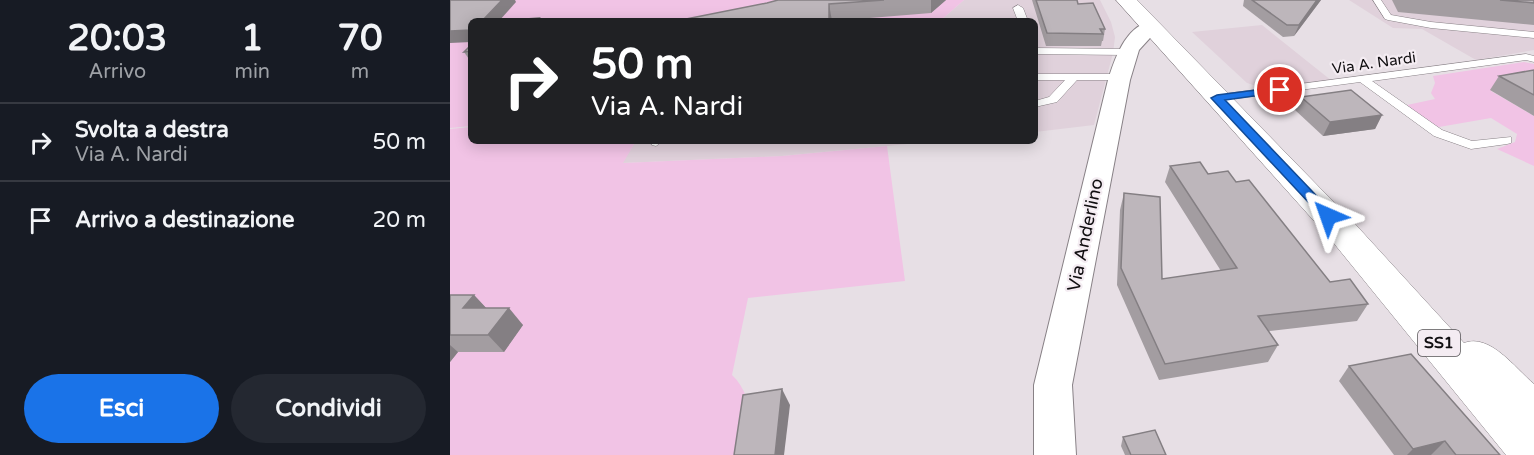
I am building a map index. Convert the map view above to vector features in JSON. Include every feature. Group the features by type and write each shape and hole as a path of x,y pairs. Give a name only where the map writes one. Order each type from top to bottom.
{"main road":[{"name":"SS1","path":"1126,0 1344,233 1534,453"},
{"name":"SS1","path":"1344,233 1534,412"}],"street":[{"name":"Via Anderlino","path":"1055,455 1053,385 1123,65 1134,39 1150,27"}],"lane":[{"path":"1377,0 1388,17 1431,25 1534,35"},
{"path":"1018,8 1022,18"},
{"path":"1038,51 1123,65"},
{"name":"Via A. Nardi","path":"1217,98 1517,58 1534,58"},
{"path":"1038,76 1074,77 1123,65"},
{"path":"1038,103 1053,99 1074,77"},
{"path":"1364,80 1425,125 1454,140 1481,145 1506,140"}],"shaded area":[{"path":"450,0 964,0 943,18 468,18 468,126 450,128"},
{"path":"964,0 1100,0 1111,22 1115,37 1094,125 1038,132 1038,18 943,18"},
{"path":"1349,0 1534,0 1534,50 1476,60 1422,29 1393,28"},
{"path":"1262,25 1332,81 1266,89 1247,83 1192,32"},
{"path":"1524,62 1534,64 1534,83 1491,91 1534,116 1534,166 1497,149 1515,142 1517,134 1491,118 1439,127 1433,126 1407,105 1435,99 1431,93 1435,83 1433,76"},
{"path":"468,127 468,144 634,144 623,163 782,156 887,146 905,281 748,298 732,375 748,402 749,423 745,455 450,455 450,129"},
{"path":"634,144 908,144 782,156 622,163"}],"building":[{"path":"450,0 502,0 485,18 468,18 468,30 450,31"},
{"path":"778,0 884,0 829,4 829,18 691,18"},
{"path":"1036,0 1077,0 1078,4 1093,3 1105,29 1100,29 1103,34 1047,33"},
{"path":"1252,0 1317,0 1299,25 1287,25"},
{"path":"1500,0 1534,0 1534,3"},
{"path":"1534,70 1534,95 1499,76"},
{"path":"1351,90 1382,115 1330,122 1301,97"},
{"path":"1200,162 1208,174 1228,171 1236,182 1249,180 1330,282 1350,279 1368,304 1258,316 1278,345 1165,364 1121,268 1124,193 1160,197 1162,279 1237,268 1170,166"},
{"path":"450,295 474,295 463,308 509,308 488,335 450,335"},
{"path":"1411,354 1500,455 1456,455 1445,441 1413,449 1349,366"},
{"path":"782,389 775,455 734,455 743,395"},
{"path":"1155,430 1166,455 1131,455 1123,437"}],"route":[{"path":"1280,90 1217,98 1328,216"}]}
